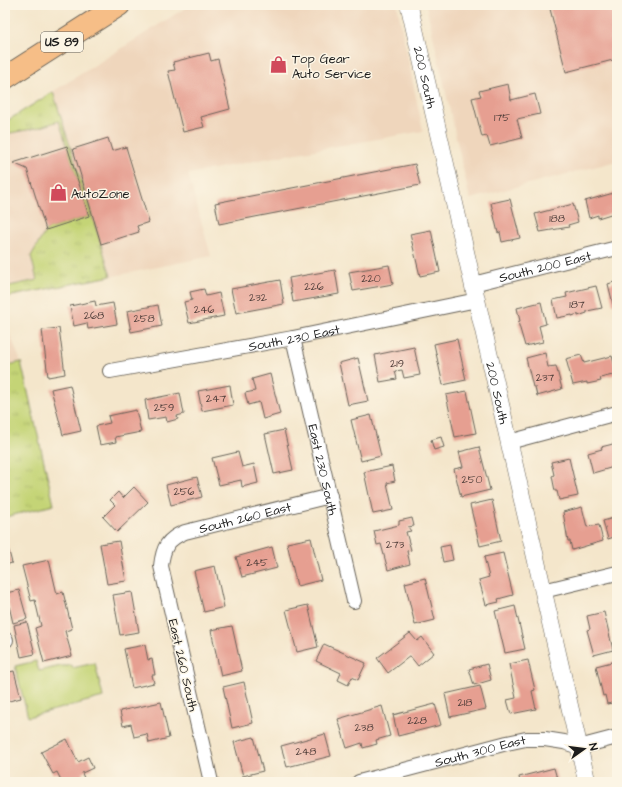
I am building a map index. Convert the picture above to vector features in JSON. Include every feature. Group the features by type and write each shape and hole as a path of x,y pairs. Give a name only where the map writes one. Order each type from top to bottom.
{"main road":[{"name":"US 89","path":"5,78 119,5"}],"street":[{"name":"200 South","path":"409,5 587,782"},
{"name":"South 200 East","path":"475,292 617,248"},
{"name":"South 230 East","path":"110,371 293,338 475,292"},
{"name":"East 230 South","path":"293,338 354,601"},
{"path":"509,442 617,413"},
{"name":"South 260 East","path":"165,548 173,538 185,532 330,496"},
{"name":"East 260 South","path":"165,548 162,553 161,566 211,782"},
{"path":"543,591 617,573"},
{"path":"579,748 617,737"},
{"name":"South 300 East","path":"359,782 399,777 507,742 526,739 545,739 564,742 579,748"}],"shaded area":[{"path":"190,5 397,5 423,131 188,174 211,256 7,298 8,329 21,362 54,505 5,517 5,122"},
{"path":"426,5 617,5 617,161 470,199"}],"green space":[{"path":"53,92 111,276 7,297 5,287 37,280 31,256 46,230 89,216 59,121 37,128 5,134 5,122"},
{"path":"21,362 54,505 5,517 5,366"},
{"path":"36,661 39,671 61,666 72,665 72,668 95,663 103,697 28,717 15,666"}],"building":[{"path":"549,5 617,5 617,59 566,72"},
{"path":"209,53 211,61 218,59 230,109 201,117 204,127 183,132 168,71 175,70 173,62"},
{"path":"508,84 511,100 535,94 540,114 517,119 522,138 490,146 487,136 482,137 472,98 481,96 479,91"},
{"path":"108,138 112,151 126,147 149,222 137,226 139,232 101,244 73,149"},
{"name":"AutoZone","path":"67,146 89,216 46,230 27,169 13,163"},
{"path":"415,164 420,185 219,224 215,203"},
{"path":"617,192 617,212 598,218 598,215 589,218 585,201"},
{"path":"510,199 520,238 502,242 500,232 498,233 491,203"},
{"path":"573,204 578,222 568,225 569,227 540,232 535,214"},
{"path":"431,230 440,272 420,276 410,234"},
{"path":"389,265 393,284 353,291 349,272"},
{"path":"335,270 339,294 293,302 289,278"},
{"path":"280,280 284,304 236,313 231,289"},
{"path":"617,281 617,303 613,304 608,284"},
{"path":"596,286 602,308 587,311 587,313 578,316 578,314 557,318 553,300 567,297 566,293"},
{"path":"204,289 206,296 219,293 224,316 189,323 184,302 192,300 190,292"},
{"path":"95,301 96,306 113,303 117,324 88,329 87,323 74,326 70,306"},
{"path":"541,302 546,324 539,326 543,342 525,346 518,322 520,321 517,308"},
{"path":"158,305 162,326 131,332 127,311"},
{"path":"59,328 65,374 48,377 42,330"},
{"path":"457,339 466,380 443,385 434,344"},
{"path":"414,347 420,375 404,378 402,370 395,371 397,379 380,382 375,355"},
{"path":"545,353 548,367 556,366 562,389 537,396 535,387 533,387 526,358"},
{"path":"581,355 584,363 612,356 617,374 600,378 601,381 573,385 566,359"},
{"path":"358,358 368,401 348,405 339,363"},
{"path":"270,374 280,414 263,419 259,402 248,405 245,393 255,391 252,379"},
{"path":"70,385 81,431 63,435 51,389"},
{"path":"230,385 233,405 202,411 198,391"},
{"path":"467,391 476,433 455,437 446,395"},
{"path":"180,393 184,414 177,416 178,419 167,422 166,417 148,420 145,400"},
{"path":"136,410 141,432 115,437 116,442 100,445 96,426 110,423 108,416"},
{"path":"371,415 381,456 361,461 351,420"},
{"path":"284,430 293,470 274,474 265,434"},
{"path":"441,437 444,447 434,450 431,440"},
{"path":"617,443 617,466 593,473 588,453 602,449 601,447"},
{"path":"479,447 490,490 461,497 454,469 463,467 459,452"},
{"path":"238,452 242,467 254,464 258,483 242,487 241,480 219,485 212,458"},
{"path":"569,458 578,496 559,500 557,491 555,491 551,462"},
{"path":"392,466 395,481 387,483 393,510 373,514 364,472"},
{"path":"197,477 202,497 171,505 166,485"},
{"path":"134,487 148,502 117,532 103,517 115,505 110,500 118,492 123,498"},
{"path":"492,500 501,541 480,546 470,505"},
{"path":"582,507 587,527 599,525 603,541 572,550 570,541 568,541 563,512"},
{"path":"617,517 617,536 608,539 603,521"},
{"path":"412,518 414,526 408,527 411,531 406,532 411,550 407,551 410,564 388,570 381,544 377,545 374,531 399,525 399,521"},
{"path":"5,536 12,563 5,565"},
{"path":"311,538 321,580 297,586 287,543"},
{"path":"119,541 126,581 107,584 100,544"},
{"path":"450,545 453,560 443,562 440,547"},
{"path":"272,547 277,568 242,577 236,557"},
{"path":"503,553 513,595 498,599 499,602 486,605 479,580 489,577 484,557"},
{"path":"49,560 57,594 63,592 72,629 65,631 72,656 44,663 35,628 41,626 35,600 31,601 22,566"},
{"path":"215,566 224,607 204,612 194,571"},
{"path":"5,577 8,587 5,588"},
{"path":"425,578 435,620 415,625 405,583"},
{"path":"19,590 27,619 13,623 6,593"},
{"path":"132,592 139,632 120,635 113,595"},
{"path":"308,605 318,647 297,652 286,610"},
{"path":"515,606 525,649 505,653 495,611"},
{"path":"604,612 613,650 594,655 587,630 590,629 587,616"},
{"path":"27,622 35,654 21,657 14,625"},
{"path":"232,626 242,671 221,676 211,630"},
{"path":"410,633 417,641 422,637 434,653 418,666 410,656 388,673 377,658"},
{"path":"324,644 366,663 358,680 352,677 348,685 338,680 341,673 316,661"},
{"path":"145,645 148,660 152,659 155,675 152,675 154,683 132,688 124,649"},
{"path":"528,660 535,690 532,691 536,709 511,714 507,700 516,698 509,664"},
{"path":"616,661 617,702 607,704 605,695 603,696 596,666"},
{"path":"487,664 491,680 474,685 469,669"},
{"path":"14,671 21,698 5,702 5,673"},
{"path":"244,682 253,723 232,728 223,687"},
{"path":"480,686 486,709 450,717 445,694"},
{"path":"161,702 169,738 149,743 147,734 134,737 131,724 123,726 120,711"},
{"path":"435,704 441,725 398,736 393,715"},
{"path":"382,706 390,736 376,740 377,744 363,748 362,743 347,748 338,719"},
{"path":"325,734 331,756 287,767 281,746"},
{"path":"254,737 263,771 243,776 234,742"},
{"path":"67,739 78,762 88,757 93,768 82,773 85,781 83,782 62,782 57,772 53,774 41,752"},
{"path":"554,768 558,782 520,782 519,777"}],"place":[{"name":"Top Gear Auto Service","path":"279,65"},
{"name":"AutoZone","path":"58,193"}]}
